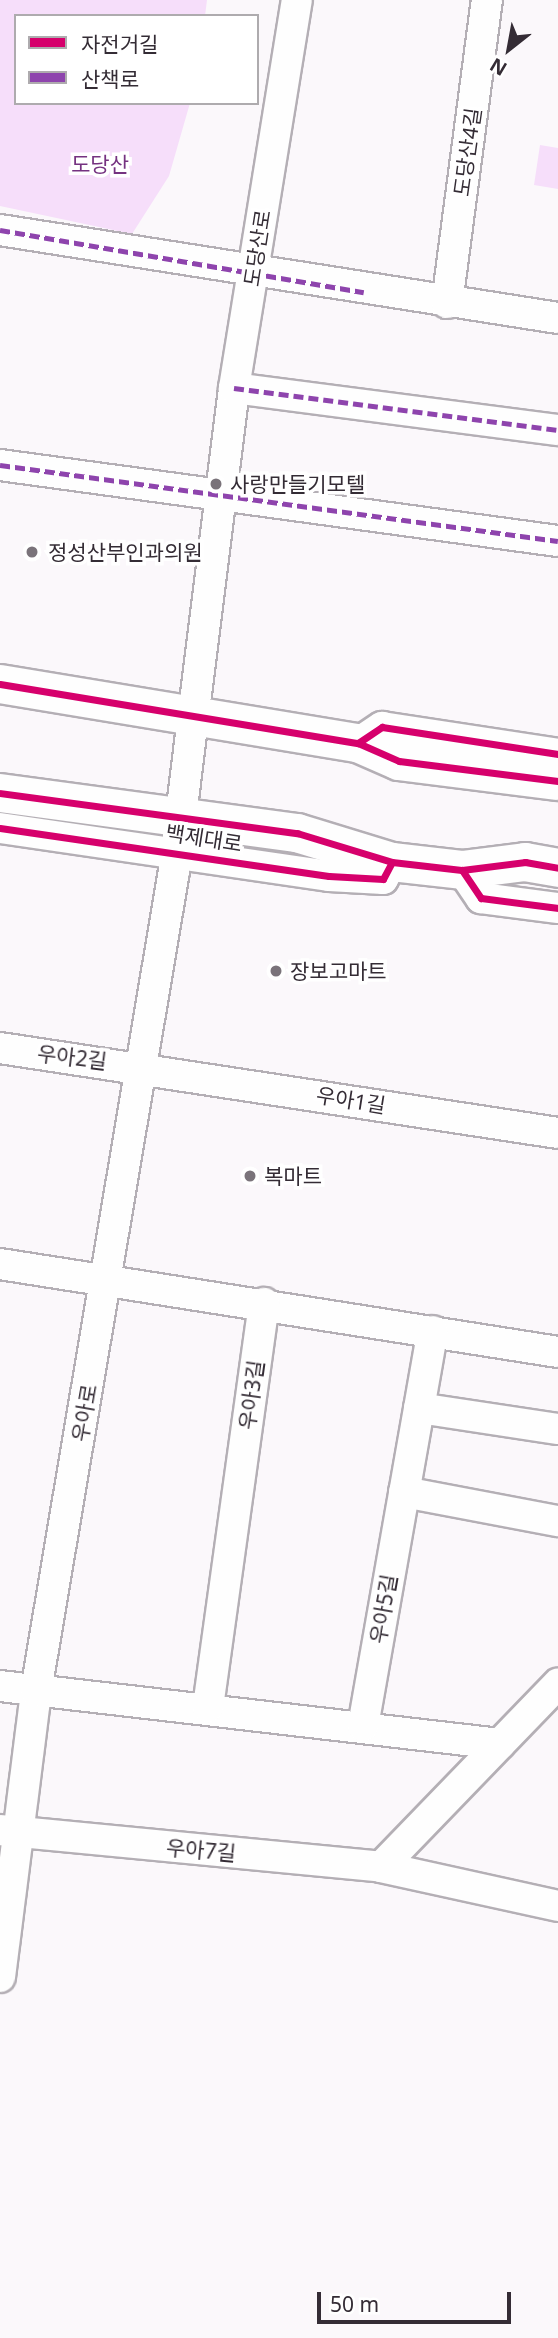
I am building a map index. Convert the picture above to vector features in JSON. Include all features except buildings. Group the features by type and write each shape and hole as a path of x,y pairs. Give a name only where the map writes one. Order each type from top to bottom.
{"street":[{"name":"도당산로","path":"178,833 189,714 222,498 234,388 297,0"},
{"name":"도당산4길","path":"447,303 487,0"},
{"path":"0,230 364,292 558,318"},
{"path":"234,388 558,430"},
{"path":"0,465 222,498 549,540"},
{"path":"0,684 358,743 399,761 558,781"},
{"path":"358,743 382,727 558,754"},
{"name":"백제대로","path":"0,793 178,833"},
{"name":"백제대로","path":"0,828 178,833 349,844 391,862 462,870 525,862 558,868"},
{"name":"우아로","path":"0,1976 10,1831 143,1067 178,833"},
{"path":"462,870 481,898 558,908"},
{"name":"우아2길","path":"0,1048 143,1067"},
{"name":"우아1길","path":"143,1067 558,1133"},
{"path":"0,1264 107,1278 558,1352"},
{"name":"우아3길","path":"208,1707 264,1303"},
{"path":"433,1331 404,1492 558,1521"},
{"path":"419,1408 558,1429"},
{"name":"우아5길","path":"363,1726 404,1492"},
{"path":"381,1867 558,1684"},
{"path":"0,1686 208,1707 500,1744"},
{"name":"우아7길","path":"10,1831 381,1867 558,1906"}],"green space":[{"name":"도당산","path":"0,0 207,0 205,14 14,14 14,105 189,105 169,176 132,234 0,206"},
{"path":"540,145 558,148 558,189 534,185"}],"marked path":[{"path":"0,230 364,292"},
{"path":"234,388 558,430"},
{"path":"0,465 558,541"}],"cycle path":[{"path":"0,684 358,743 399,761 558,781"},
{"path":"358,743 382,727 558,754"},
{"path":"0,793 297,833 392,862 462,870 525,862 558,868"},
{"path":"0,828 329,876 383,879 392,862"},
{"path":"462,870 481,898 558,908"}],"place":[{"name":"사랑만들기모텔","path":"216,484"},
{"name":"정성산부인과의원","path":"32,552"},
{"name":"장보고마트","path":"276,971"},
{"name":"복마트","path":"250,1176"}]}
